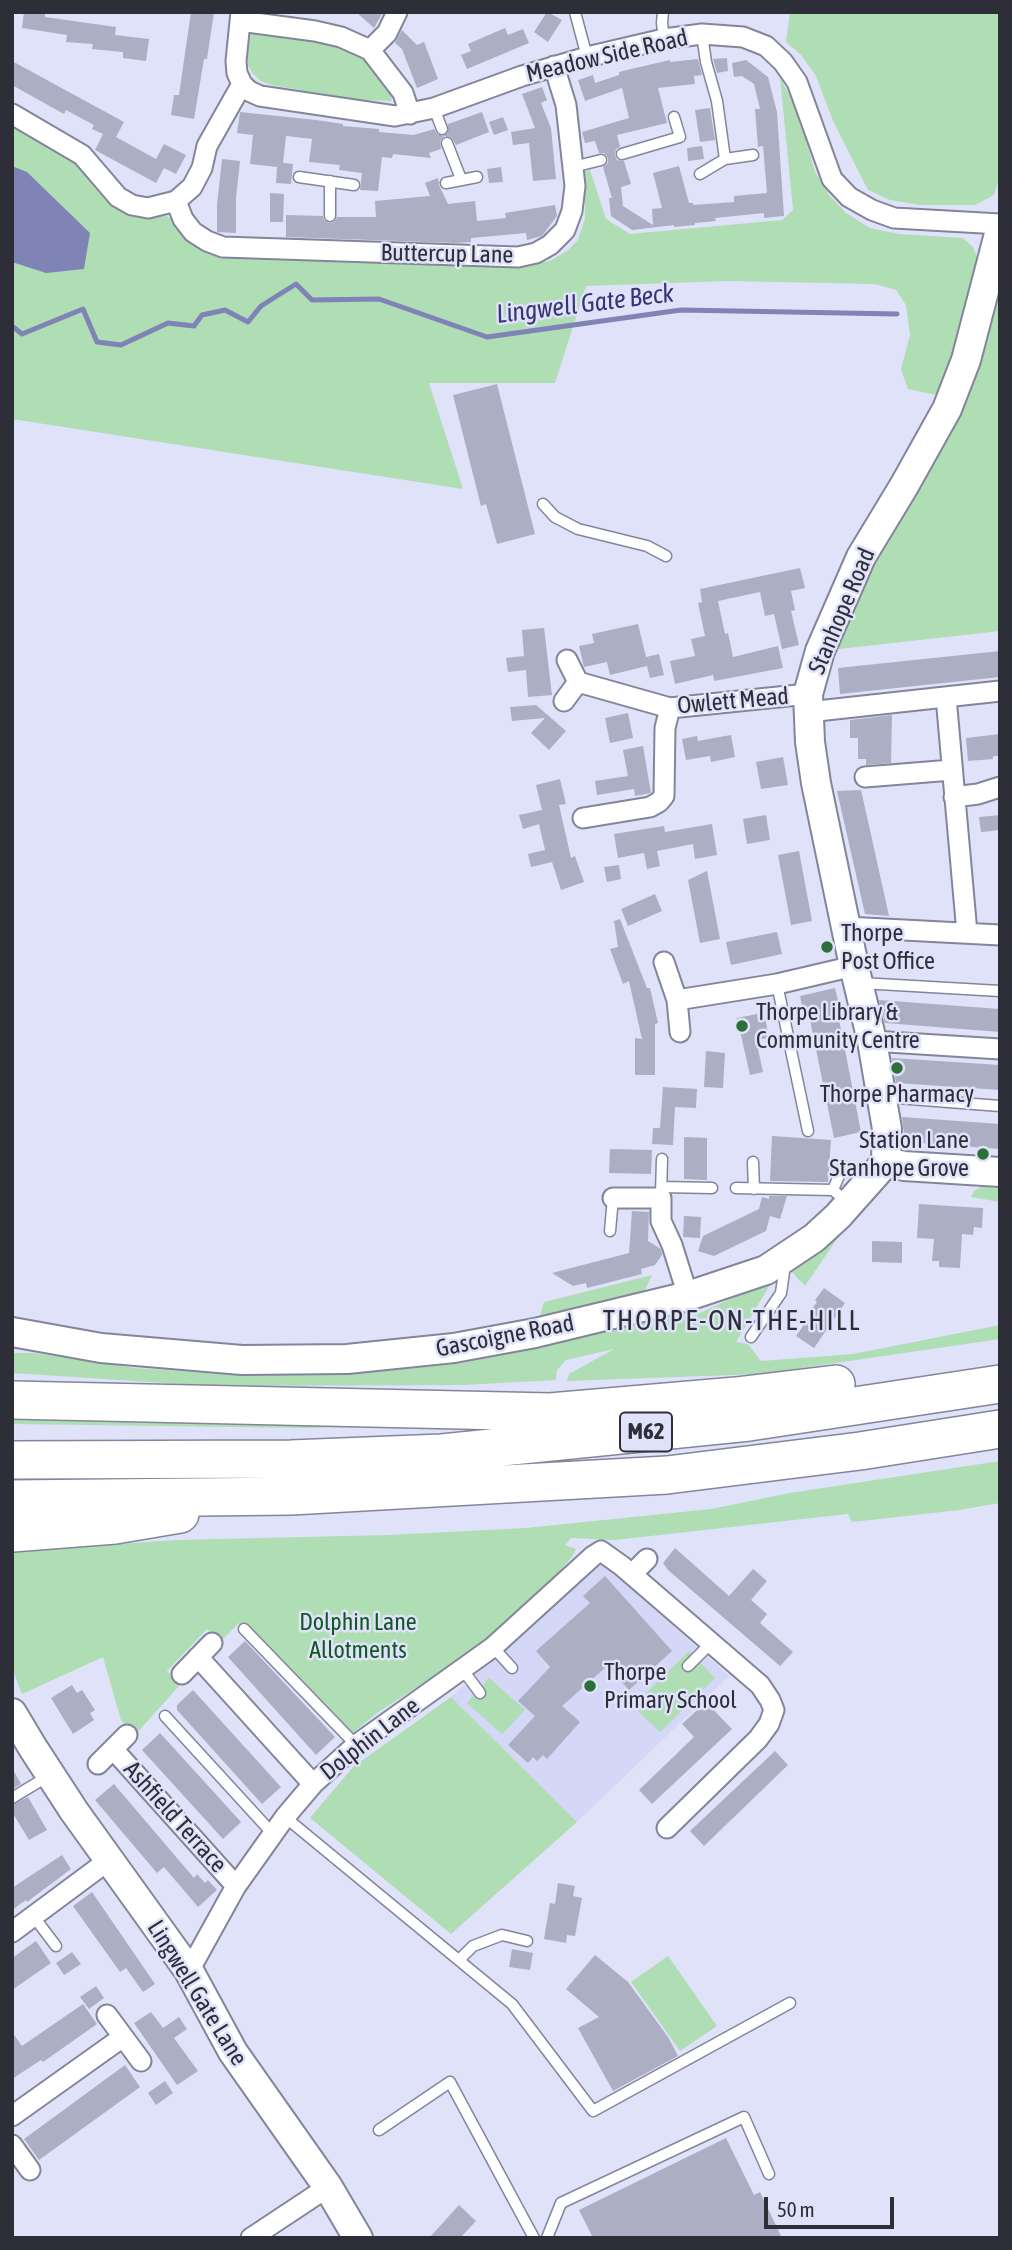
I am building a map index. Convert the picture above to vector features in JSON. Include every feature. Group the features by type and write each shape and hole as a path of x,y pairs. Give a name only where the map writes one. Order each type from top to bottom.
{"highway":[{"path":"12,1400 550,1412 736,1396 1000,1364"},
{"name":"M62","path":"12,1460 290,1459 442,1453 749,1422 1000,1384"},
{"name":"M62","path":"12,1499 291,1496 667,1475 1000,1430"},
{"path":"12,1533 115,1525 291,1496"}],"street":[{"path":"370,50 387,33 397,12"},
{"path":"12,114 82,155 118,197 132,205 148,208 177,201 192,187 202,168 207,146 242,84 236,61 241,17 341,37 370,50 403,93 410,114"},
{"name":"Meadow Side Road","path":"242,84 260,96 395,116 434,108 554,66 664,39 702,34 743,37 766,46 783,62 797,82 832,179 849,197 872,211 894,218 1000,224"},
{"name":"Buttercup Lane","path":"177,201 183,219 194,232 223,247 329,245 518,257 537,253 565,230 572,211 575,186 566,105 554,66"},
{"name":"Stanhope Road","path":"883,1097 816,783 808,703 820,651 861,557 947,409 966,360 1000,229"},
{"path":"564,701 578,682 567,660"},
{"name":"Owlett Mead","path":"578,682 670,708 946,697 1000,691"},
{"path":"946,697 967,933"},
{"path":"583,818 650,807 664,796 665,728 670,708"},
{"path":"865,777 952,770"},
{"path":"954,797 978,794 1000,787"},
{"path":"846,927 1000,935"},
{"path":"664,962 677,1000 680,1032"},
{"path":"677,1000 856,974"},
{"path":"872,1041 1000,1049"},
{"path":"883,1097 887,1129 886,1162 904,1166 1000,1172"},
{"name":"Gascoigne Road","path":"12,1332 101,1348 242,1360 347,1359 454,1348 535,1333 688,1296 766,1270 814,1238 838,1216 841,1197 886,1162"},
{"path":"613,1198 661,1192 662,1221 688,1296"},
{"name":"Dolphin Lane","path":"189,1971 236,1886 285,1816 313,1784 356,1745 493,1647 601,1551 632,1574"},
{"path":"647,1559 632,1574 760,1685 771,1700 774,1710 769,1724 758,1739 667,1828"},
{"path":"182,1674 205,1650 313,1784"},
{"name":"Lingwell Gate Lane","path":"12,1713 50,1775 189,1971 233,2052 328,2186 358,2238"},
{"name":"Ashfield Terrace","path":"98,1764 120,1742 236,1886"},
{"path":"12,1932 110,1860"},
{"path":"107,2015 141,2061"},
{"path":"12,2116 123,2037"},
{"path":"12,2145 30,2170"},
{"path":"251,2238 328,2186"}],"lane":[{"path":"575,12 587,57"},
{"path":"663,12 664,39"},
{"path":"702,34 706,62 717,101 725,159"},
{"path":"434,108 442,129"},
{"path":"622,154 680,138 674,117"},
{"path":"447,143 461,179"},
{"path":"700,174 725,159 753,155"},
{"path":"573,167 601,160"},
{"path":"299,177 354,185"},
{"path":"446,183 477,177"},
{"path":"330,181 330,216"},
{"path":"542,504 555,517 578,529 647,546 666,556"},
{"path":"856,974 1000,991"},
{"path":"777,984 808,1131"},
{"path":"883,1097 1000,1106"},
{"path":"662,1159 661,1192 712,1188"},
{"path":"753,1162 754,1189"},
{"path":"736,1188 841,1197 843,1166"},
{"path":"610,1231 613,1198"},
{"path":"751,1336 781,1293 786,1258"},
{"path":"244,1629 356,1745"},
{"path":"688,1667 711,1643"},
{"path":"493,1647 512,1668"},
{"path":"463,1670 481,1693"},
{"path":"164,1716 273,1834"},
{"path":"12,1798 50,1775"},
{"path":"285,1816 512,2004 593,2111 790,2003"},
{"path":"34,1916 56,1946"},
{"path":"459,1960 472,1946 502,1935 527,1941"},
{"path":"379,2130 450,2082 534,2238"},
{"path":"547,2238 561,2203 744,2117 769,2174"}],"shaded area":[{"name":"Thorpe Primary School","path":"601,1560 729,1676 577,1822 451,1697"}],"green space":[{"path":"790,12 1000,12 1000,177 994,195 975,205 920,205 890,200 868,190 833,121 816,76 801,55 786,42"},
{"path":"252,29 321,38 357,51 371,63 390,92 392,101 361,100 261,81 248,65"},
{"path":"780,77 799,114 815,172 829,195 846,213 870,228 899,234 963,238 973,247 977,257 976,276 941,396 908,389 901,369 910,335 906,305 896,290 875,284 727,281 586,286 555,383 429,383 463,489 12,419 12,123 66,153 133,214 166,216 188,236 220,255 525,266 550,261 567,251 578,240 585,218 585,196 580,173 590,170 606,219 630,234 782,220 793,210"},
{"path":"1000,282 1000,631 830,650 852,601 896,530 965,400 981,360"},
{"path":"981,1187 1000,1188 1000,1202 971,1197 974,1191"},
{"path":"839,1236 805,1286 791,1271"},
{"path":"652,1275 642,1296 539,1320 544,1302"},
{"path":"770,1281 736,1342 748,1344 761,1361 853,1354 1000,1325 1000,1339 760,1374 567,1381 569,1374 614,1349 566,1360 557,1370 556,1380 464,1385 210,1386 12,1373 12,1353 34,1353 135,1368 212,1373 357,1371 463,1363 634,1324 685,1309 691,1317"},
{"path":"12,1412 385,1426 308,1428 12,1424"},
{"name":"Dolphin Lane Allotments","path":"1000,1461 1000,1503 852,1522 848,1514 615,1540 571,1538 565,1545 576,1549 572,1557 496,1630 469,1653 377,1713 348,1737 239,1623 221,1641 207,1629 167,1671 180,1685 135,1735 121,1720 103,1657 22,1694 12,1668 12,1551 177,1540 389,1535 526,1528 711,1509 790,1493"},
{"path":"689,1651 715,1678 660,1732 633,1706"},
{"path":"489,1678 525,1710 502,1734 467,1703"},
{"path":"451,1697 577,1822 451,1934 310,1818 353,1767"},
{"path":"668,1956 717,2026 680,2051 631,1982"}],"water":[{"path":"12,166 27,172 90,233 84,269 46,273 12,262"}],"building":[{"path":"24,12 45,12 45,17 116,27 115,35 149,39 146,61 123,58 123,52 92,49 93,44 66,42 67,35 22,28"},
{"path":"191,12 214,12 194,119 171,115 174,95 179,95"},
{"path":"356,12 383,12 374,28"},
{"path":"547,12 562,20 548,42 534,32"},
{"path":"505,28 508,35 523,29 529,43 467,69 461,55 471,51 468,44"},
{"path":"402,30 417,45 424,42 438,79 417,88 402,49 395,43"},
{"path":"727,58 728,71 717,73 713,59"},
{"path":"698,59 702,75 694,76 695,84 658,88 667,123 617,135 620,147 616,149 615,155 617,160 624,161 631,184 621,187 623,206 653,225 652,209 662,208 653,173 679,166 689,203 693,205 734,202 734,196 767,193 763,146 758,147 755,109 760,109 754,84 742,76 734,77 732,63 746,60 768,77 777,112 784,216 764,218 764,213 715,218 716,221 695,225 632,230 611,216 609,198 612,198 603,167 608,163 608,158 604,153 599,153 595,141 585,143 582,132 629,118 622,88 585,101 578,80 593,75 595,83 631,69 670,60"},
{"path":"12,61 124,122 116,137 156,159 164,144 186,155 176,174 164,168 156,183 95,150 103,134 92,129 94,125 66,110 64,114 12,85"},
{"path":"542,87 547,100 541,103 551,128 556,179 533,181 529,143 513,145 511,132 535,128 522,94"},
{"path":"710,108 715,140 700,142 695,110"},
{"path":"240,112 379,129 379,132 414,135 434,129 442,136 448,133 448,124 482,112 489,132 456,145 451,137 444,136 440,141 441,149 429,153 431,158 393,154 392,158 382,157 378,191 360,190 362,173 339,170 340,165 309,162 312,139 286,136 283,163 293,164 291,184 276,183 277,167 250,164 253,135 237,133"},
{"path":"503,117 508,130 494,135 489,122"},
{"path":"702,146 704,159 688,161 687,148"},
{"path":"222,159 240,161 236,233 217,232"},
{"path":"501,167 503,182 489,183 487,169"},
{"path":"438,178 448,204 475,201 477,221 506,218 505,213 555,205 557,216 542,236 527,240 526,233 471,238 471,242 457,243 286,237 286,215 323,216 329,223 334,222 337,217 376,217 375,201 430,196 425,183"},
{"path":"270,193 284,194 283,222 270,222"},
{"path":"497,384 535,534 497,544 486,504 481,506 453,395"},
{"path":"800,568 805,588 791,591 795,610 791,611 799,645 782,649 774,614 765,616 760,592 718,601 733,657 778,646 783,668 714,681 713,675 675,684 670,661 695,656 691,639 705,636 698,603 702,602 700,589"},
{"path":"638,624 646,657 659,654 664,675 650,678 647,666 610,675 607,662 584,667 579,646 594,643 592,634"},
{"path":"544,628 552,695 528,697 526,670 508,672 506,658 524,656 522,630"},
{"path":"1000,651 1000,677 840,694 838,668"},
{"path":"536,705 566,731 549,750 531,733 545,718 512,721 510,707"},
{"path":"628,713 633,738 610,743 605,718"},
{"path":"892,715 891,763 866,765 866,759 858,759 858,738 850,738 850,720"},
{"path":"1000,734 1000,756 968,761 966,738"},
{"path":"731,735 735,757 711,762 710,756 686,760 682,739 697,736 698,741"},
{"path":"643,746 651,793 635,796 634,789 597,795 595,781 628,776 623,750"},
{"path":"783,757 788,785 761,789 756,762"},
{"path":"560,779 566,804 559,805 571,858 575,856 584,882 561,890 552,862 531,867 528,854 545,850 539,824 523,829 519,815 542,810 536,785"},
{"path":"861,790 889,916 865,914 837,791"},
{"path":"766,815 770,840 747,844 743,819"},
{"path":"1000,815 1000,830 981,832 979,817"},
{"path":"712,824 717,855 695,859 693,844 657,851 660,866 647,869 644,853 618,858 614,834 664,826 665,832"},
{"path":"799,851 812,921 791,925 778,855"},
{"path":"619,865 621,879 607,882 604,867"},
{"path":"707,871 720,939 700,943 688,880"},
{"path":"655,894 662,911 628,926 621,909"},
{"path":"620,919 647,988 650,988 658,1023 655,1024 655,1075 635,1075 635,1038 642,1039 629,981 623,984 610,949 618,947 614,921"},
{"path":"777,932 782,954 731,965 726,942"},
{"path":"835,988 861,1132 834,1138 809,1015 804,1016 800,996"},
{"path":"879,1000 1000,1009 1000,1032 885,1023"},
{"path":"757,1014 758,1019 765,1018 769,1038 756,1040 763,1072 750,1075 737,1018"},
{"path":"706,1051 725,1053 723,1088 704,1087"},
{"path":"892,1058 1000,1065 1000,1090 896,1083"},
{"path":"663,1087 697,1089 696,1108 675,1107 673,1145 652,1144 653,1128 660,1128"},
{"path":"902,1117 1000,1124 1000,1149 905,1142"},
{"path":"772,1136 831,1140 828,1182 770,1181"},
{"path":"684,1137 707,1138 707,1180 684,1179"},
{"path":"610,1149 652,1150 651,1174 609,1173"},
{"path":"769,1196 787,1196 780,1219 770,1216 766,1231 714,1256 698,1251 703,1236 759,1209 762,1197 769,1199"},
{"path":"919,1204 983,1208 982,1228 974,1227 973,1235 962,1234 960,1268 939,1267 939,1261 932,1261 934,1239 917,1238"},
{"path":"632,1211 649,1212 648,1241 661,1249 662,1255 655,1265 641,1269 642,1274 587,1288 586,1283 573,1286 552,1273 629,1253"},
{"path":"684,1216 701,1217 700,1238 683,1237"},
{"path":"872,1241 902,1242 902,1263 872,1262"},
{"path":"824,1288 845,1303 814,1348 796,1336 813,1312 811,1310 817,1302 815,1300"},
{"path":"675,1548 729,1596 753,1569 767,1581 751,1600 767,1614 760,1623 793,1652 780,1666 668,1570 663,1563"},
{"path":"605,1576 672,1651 629,1690 607,1666 562,1706 580,1722 547,1759 543,1755 537,1761 533,1757 528,1763 508,1745 535,1716 518,1701 550,1667 536,1651 590,1603 583,1596"},
{"path":"245,1641 335,1737 316,1755 228,1657"},
{"path":"72,1685 77,1693 82,1690 95,1710 90,1713 94,1720 73,1734 51,1698"},
{"path":"193,1690 281,1787 262,1804 177,1710 177,1705"},
{"path":"706,1702 732,1729 652,1804 639,1790 694,1737 682,1724"},
{"path":"160,1733 241,1822 223,1839 142,1750"},
{"path":"775,1751 788,1765 704,1846 690,1831"},
{"path":"12,1768 21,1784 12,1789"},
{"path":"114,1784 194,1878 197,1874 205,1883 208,1880 217,1890 198,1907 164,1867 157,1873 95,1800"},
{"path":"28,1797 47,1830 29,1840 12,1812 12,1805"},
{"path":"62,1855 71,1869 12,1910 12,1888"},
{"path":"558,1883 575,1886 573,1896 582,1898 575,1936 567,1935 566,1943 544,1939 550,1903 555,1904"},
{"path":"92,1892 155,1984 143,1992 126,1968 120,1972 73,1906"},
{"path":"36,1941 51,1963 12,1990 12,1958"},
{"path":"512,1949 533,1953 530,1970 509,1967"},
{"path":"72,1952 81,1964 64,1975 56,1963"},
{"path":"595,1955 628,1982 668,2037 678,2056 613,2091 578,2028 599,2017 566,1989"},
{"path":"96,1986 104,1998 89,2009 80,1997"},
{"path":"83,2004 97,2024 43,2062 41,2060 12,2079 12,2032 22,2046"},
{"path":"151,2012 163,2028 179,2017 187,2029 174,2038 198,2071 177,2085 134,2023"},
{"path":"125,2065 140,2087 39,2160 24,2139"},
{"path":"165,2081 173,2093 156,2105 148,2093"},
{"path":"726,2138 754,2195 760,2192 782,2238 593,2238 579,2210"},
{"path":"459,2205 476,2221 460,2238 429,2238"}],"waterway":[{"name":"Lingwell Gate Beck","path":"12,326 22,334 83,309 97,342 121,345 168,323 194,326 202,315 225,310 248,322 261,306 296,284 312,300 379,299 487,337 681,310 897,314"}],"place":[{"name":"Thorpe Post Office","path":"827,947"},
{"name":"Thorpe Library & Community Centre","path":"742,1026"},
{"name":"Thorpe Pharmacy","path":"897,1068"},
{"name":"Station Lane Stanhope Grove","path":"983,1154"},
{"name":"Thorpe Primary School","path":"590,1686"}],"district":[{"name":"THORPE-ON-THE-HILL","path":"732,1321"}]}
